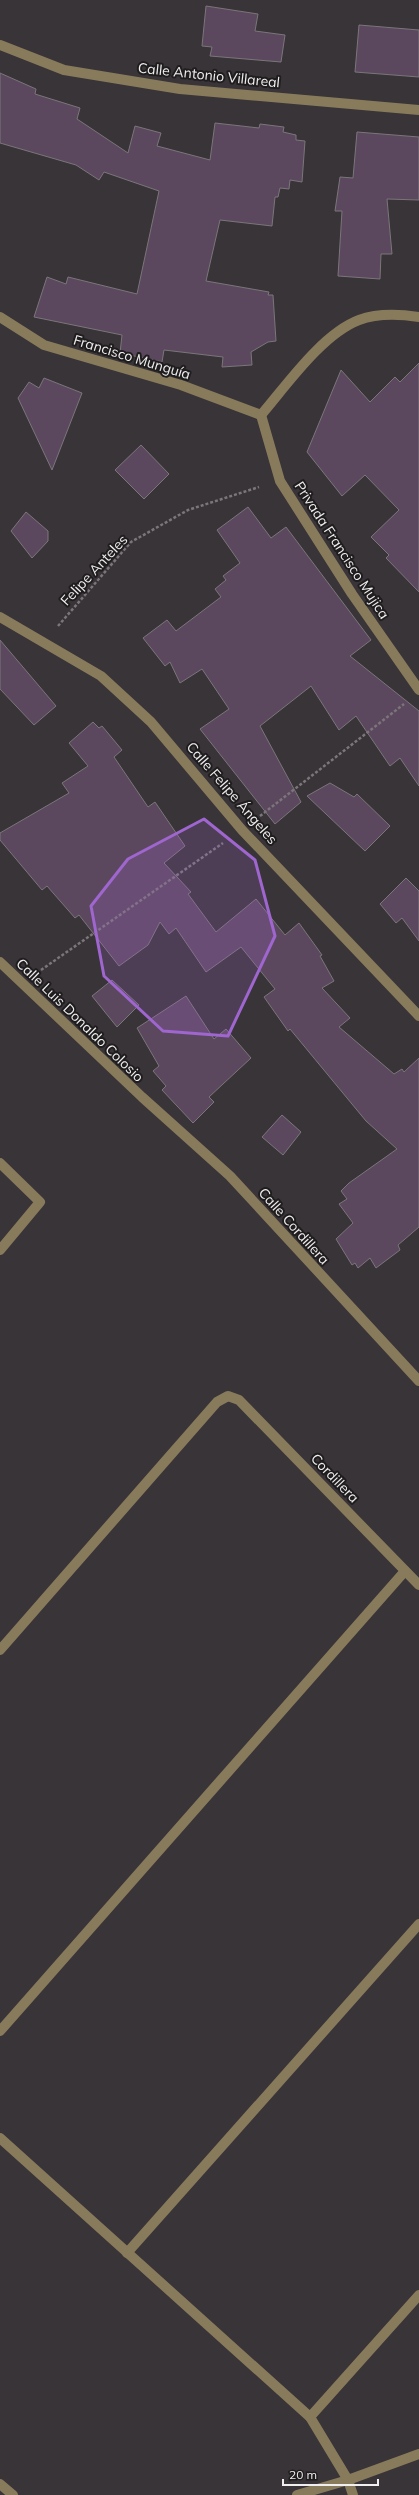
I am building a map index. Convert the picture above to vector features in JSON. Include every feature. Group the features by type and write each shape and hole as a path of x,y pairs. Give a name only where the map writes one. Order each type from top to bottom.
{"street":[{"name":"Calle Antonio Villareal","path":"0,45 64,70 180,89 419,110"},
{"path":"261,415 320,346 358,320 393,314 419,317"},
{"name":"Francisco Munguía","path":"0,317 44,344 181,385 261,415"},
{"name":"Privada Francisco Mujica","path":"261,415 280,480 352,594 419,690"},
{"name":"Calle Felipe Ángeles","path":"0,617 101,676 151,722 242,830 419,1016"},
{"name":"Calle Luis Donaldo Colosio","path":"0,962 142,1097"},
{"name":"Calle Cordillera","path":"142,1097 230,1176 419,1381"},
{"path":"0,1163 40,1202 0,1250"},
{"name":"Cordillera","path":"0,1650 217,1402 228,1396 239,1400 419,1585"},
{"path":"0,2031 405,1571"},
{"path":"127,2253 419,1924"},
{"path":"0,2138 310,2417 348,2480 353,2495"},
{"path":"310,2417 419,2295"},
{"path":"297,2495 348,2480 419,2454"},
{"path":"0,2484 13,2495"}],"path":[{"name":"Felipe Anteles","path":"45,644 60,622 131,542 188,510 280,480"}],"highlighted area":[{"path":"204,819 255,860 275,936 228,1036 163,1031 104,976 91,906 128,859"}],"building":[{"path":"206,6 258,14 255,31 285,35 281,62 210,56 212,47 202,46"},
{"path":"359,25 419,30 419,77 355,72"},
{"path":"0,73 36,89 35,94 80,108 77,119 128,153 135,126 161,133 157,146 210,160 215,123 259,128 260,124 284,127 283,132 296,135 296,140 305,141 302,182 290,180 289,189 280,188 278,197 275,197 272,226 220,220 206,281 269,292 268,295 273,295 276,341 268,342 251,352 252,365 222,367 223,357 164,350 162,362 120,353 122,335 34,317 47,277 66,284 68,277 137,294 159,191 104,172 99,180 76,165 0,143"},
{"path":"357,132 419,137 419,200 387,199 392,254 381,254 380,279 338,276 342,211 335,211 340,177 353,178"},
{"path":"419,363 419,592 386,558 389,555 371,537 399,510 365,475 342,496 307,452 341,370 370,402 395,377 400,382"},
{"path":"44,378 82,393 52,470 18,398 29,382 39,388"},
{"path":"141,445 169,474 144,499 115,470"},
{"path":"248,507 271,538 286,527 371,640 350,656 419,711 419,786 400,758 390,766 356,716 339,730 311,686 260,726 301,802 275,824 200,729 229,709 202,669 180,683 170,662 165,666 143,638 167,620 176,631 221,597 215,589 226,580 223,576 240,563 217,530"},
{"path":"26,512 48,531 48,541 32,558 11,531"},
{"path":"0,640 56,706 34,725 0,689"},
{"path":"93,722 99,728 102,726 122,750 114,757 148,807 155,802 185,846 164,863 191,892 188,894 216,932 256,899 285,935 299,923 322,955 320,956 334,981 322,988 350,1018 339,1027 394,1074 402,1069 404,1072 419,1058 419,1227 398,1245 400,1250 376,1268 370,1258 358,1268 355,1263 352,1265 336,1239 353,1223 339,1204 347,1199 341,1191 349,1183 397,1149 366,1121 290,1029 288,1031 264,997 275,989 241,947 206,972 176,928 169,934 160,922 148,945 119,966 79,915 75,918 47,886 42,890 0,840 0,833 69,793 62,783 88,766 69,743"},
{"path":"330,783 354,797 357,794 390,826 365,851 307,796"},
{"path":"406,878 419,891 419,941 402,918 396,923 380,904"},
{"path":"112,980 139,1005 117,1027 92,996"},
{"path":"186,996 214,1039 226,1029 251,1058 209,1097 214,1102 193,1123 162,1090 166,1086 153,1071 159,1066 137,1028"},
{"path":"282,1115 301,1132 283,1155 262,1137"}]}
